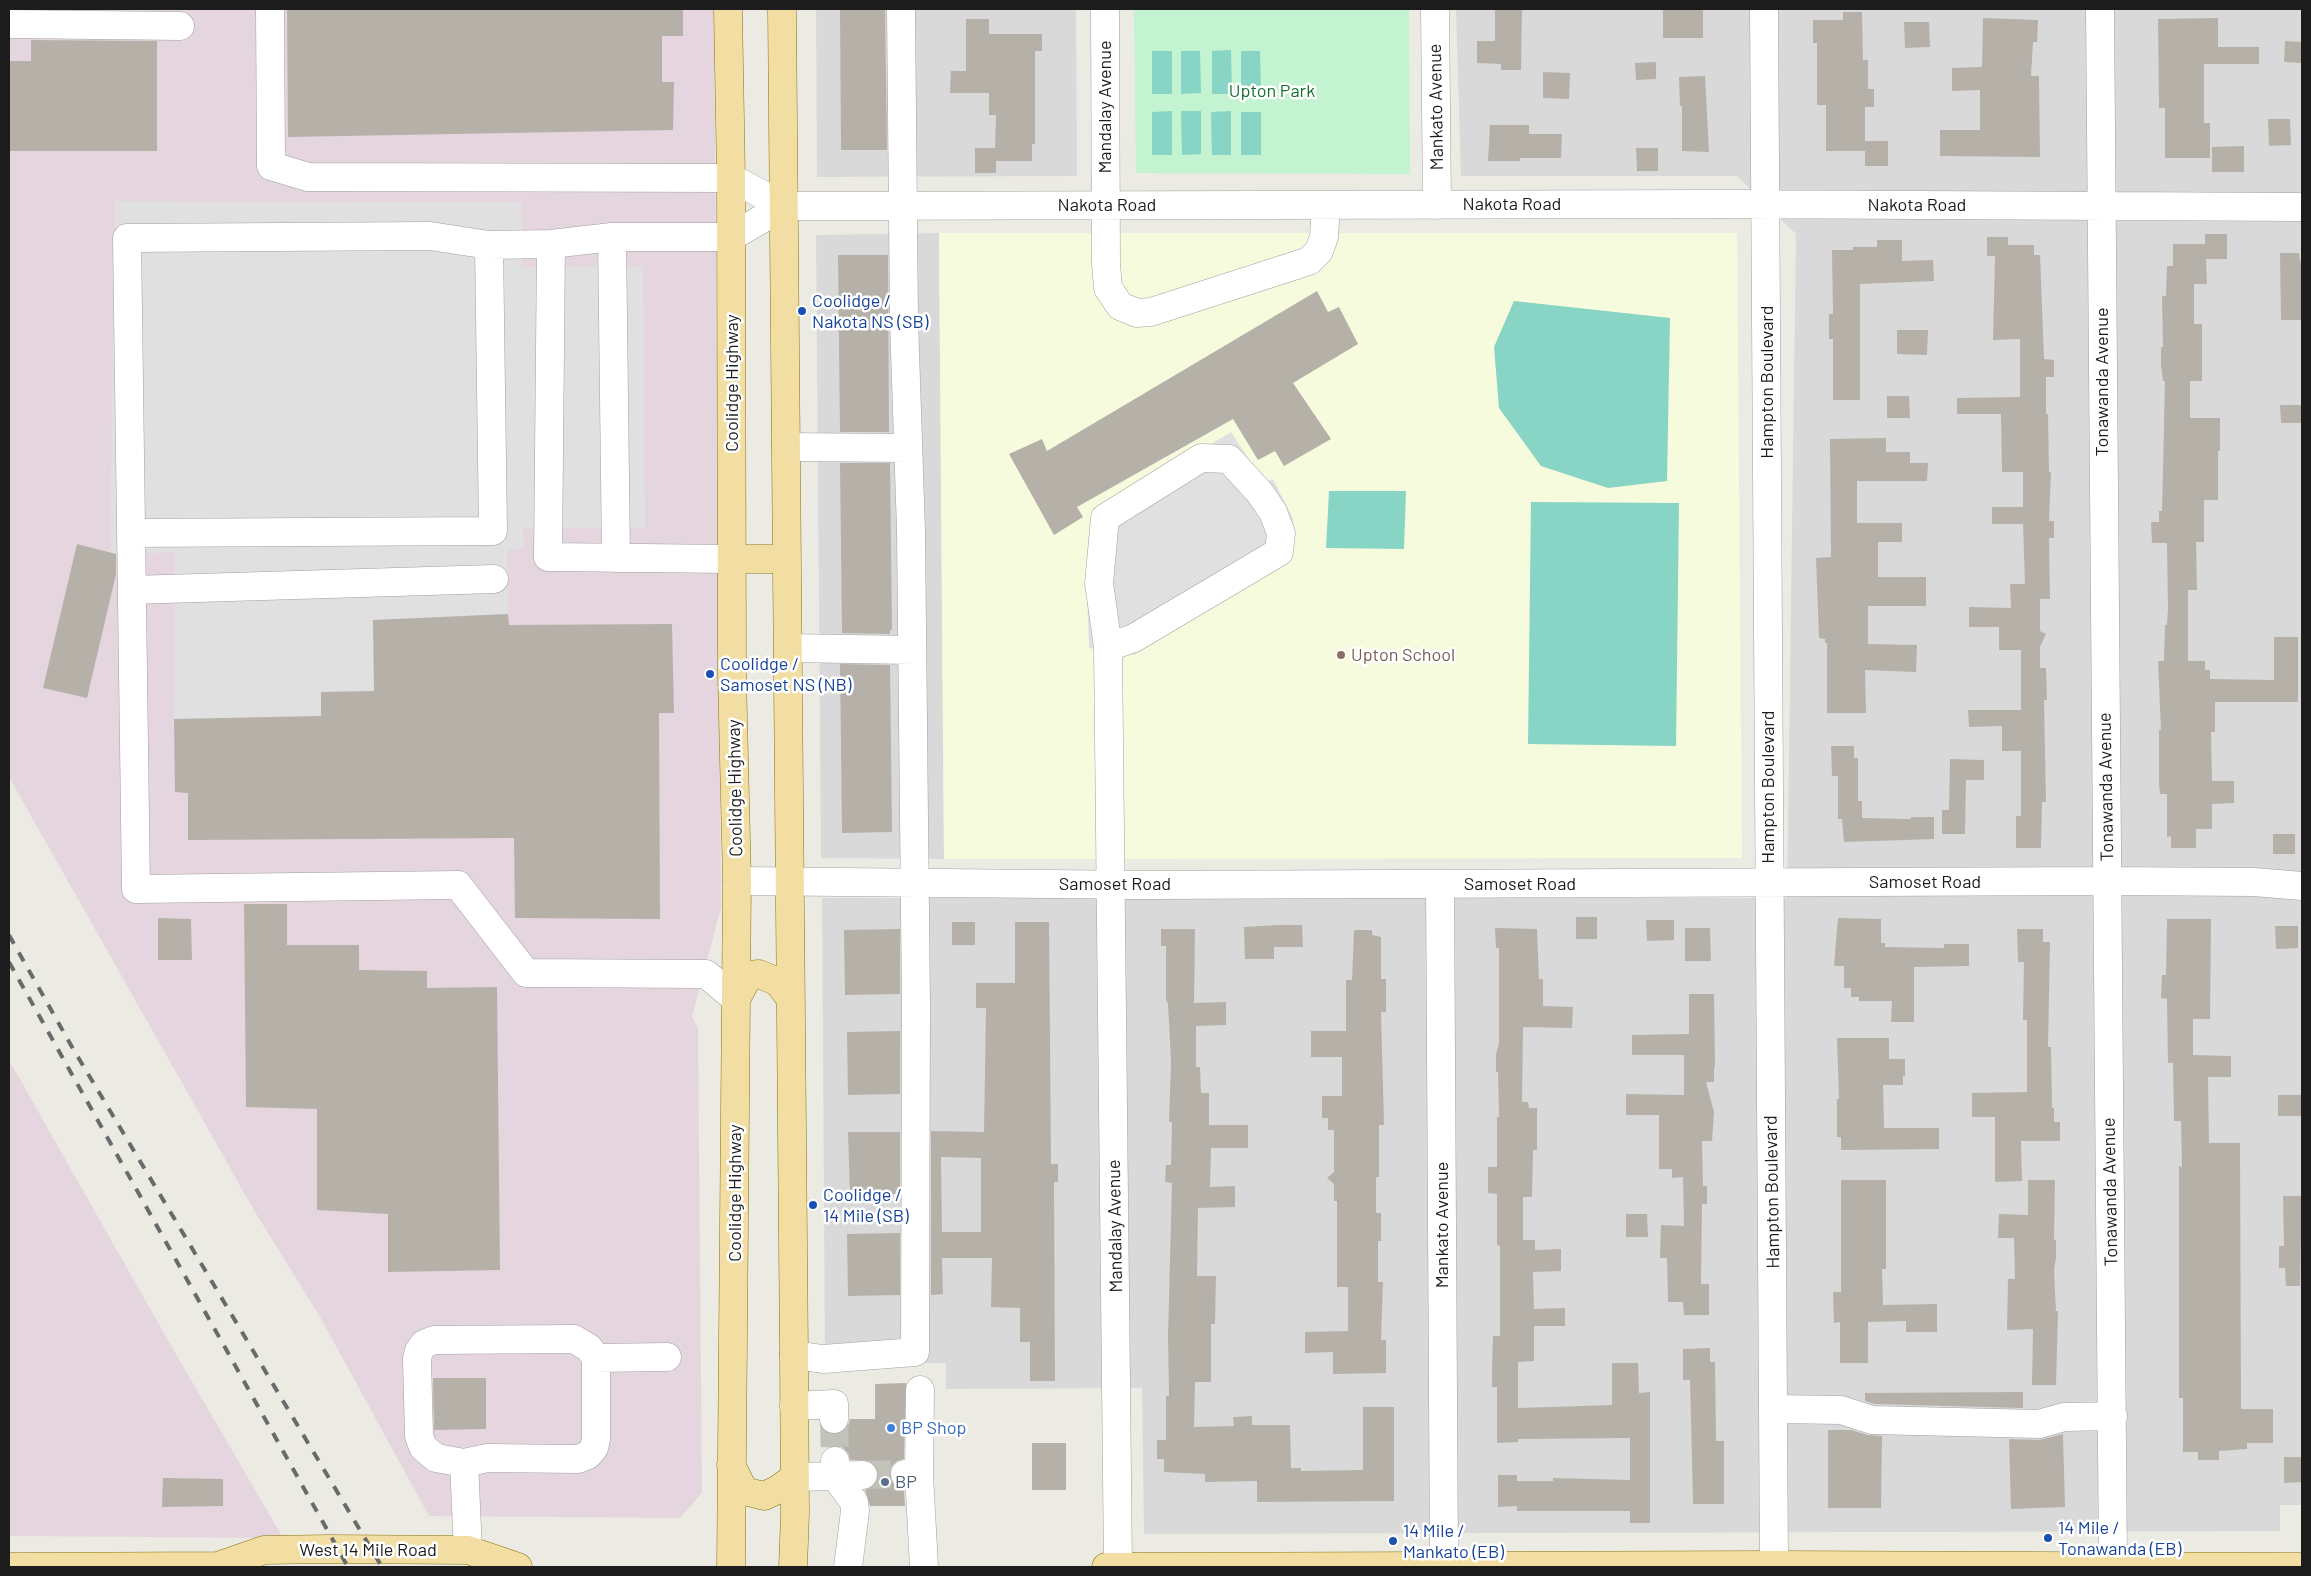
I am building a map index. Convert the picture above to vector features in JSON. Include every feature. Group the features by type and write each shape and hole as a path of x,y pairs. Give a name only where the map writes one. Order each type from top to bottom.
{"main road":[{"name":"Coolidge Highway","path":"728,9 731,178 732,705 737,882 731,1567"},
{"path":"782,9 795,1477 793,1567"},
{"path":"733,558 787,559"},
{"path":"736,998 749,975 759,974 778,982 790,998"},
{"path":"731,1465 744,1491 764,1496 777,1490 795,1477"},
{"name":"West 14 Mile Road","path":"9,1567 219,1567 264,1550 468,1550 518,1567"},
{"path":"1106,1567 2302,1566"}],"street":[{"path":"270,9 271,166 308,177 731,178 784,206"},
{"path":"794,1355 824,1358 915,1352 915,883 901,9"},
{"name":"Mandalay Avenue","path":"1105,9 1106,264 1108,288 1120,306 1137,313 1151,312 1309,261 1319,252 1324,237 1326,205"},
{"name":"Mankato Avenue","path":"1434,9 1436,204"},
{"name":"Hampton Boulevard","path":"1764,9 1774,1565"},
{"name":"Tonawanda Avenue","path":"2100,9 2113,1416 2125,1566"},
{"path":"9,24 180,26"},
{"name":"Nakota Road","path":"784,206 1766,204 2302,207"},
{"path":"736,998 706,974 526,973 458,885 136,890 127,238 430,236 489,244 551,244 612,237 731,237 784,206"},
{"path":"612,237 616,558"},
{"path":"131,533 492,531 489,244"},
{"path":"551,244 548,557 733,558"},
{"path":"786,447 908,448"},
{"name":"Mandalay Avenue","path":"1108,646 1134,638 1279,552 1281,532 1273,512 1260,493 1229,459 1201,458 1105,518 1099,583 1108,646 1118,1567"},
{"path":"132,590 494,579"},
{"path":"788,648 912,650"},
{"name":"Samoset Road","path":"737,882 1112,885 2107,881 2254,882 2302,886"},
{"name":"Mankato Avenue","path":"1440,884 1444,1566"},
{"path":"574,1339 589,1348 596,1358 596,1439 594,1448 588,1455 578,1459 487,1458 464,1464 436,1458 423,1447 418,1436 417,1359 418,1351 424,1344 434,1340 574,1339"},
{"path":"596,1358 667,1357"},
{"path":"920,1390 912,1474 924,1567"},
{"path":"794,1406 834,1404 834,1419"},
{"path":"1774,1409 1841,1410 1872,1420 2039,1424 2064,1416 2113,1416"},
{"path":"464,1464 468,1550"},
{"path":"835,1468 854,1502 855,1511 848,1567"},
{"path":"795,1477 835,1468 863,1475"}],"shaded area":[{"path":"9,9 714,9 721,908 692,1016 698,1028 702,1493 680,1518 429,1516 320,1317 255,1212 9,777"},
{"path":"816,9 1076,9 1077,176 817,177"},
{"path":"1456,9 2302,9 2302,1505 2280,1505 2280,1531 1144,1534 1142,1388 946,1389 946,1363 825,1363 822,898 1787,898 1796,234 1737,176 1461,176"},
{"path":"1231,50 1232,94 1212,94 1212,51"},
{"path":"1152,51 1172,51 1172,94 1152,94"},
{"path":"1181,51 1200,51 1201,93 1181,94"},
{"path":"1241,51 1260,51 1261,94 1241,94"},
{"path":"1172,111 1172,155 1152,155 1152,112"},
{"path":"1181,111 1201,111 1201,154 1182,155"},
{"path":"1231,111 1231,155 1212,155 1211,112"},
{"path":"1241,112 1261,112 1261,155 1241,155"},
{"path":"115,201 521,202 522,267 643,266 645,528 523,528 524,549 507,549 508,614 373,620 374,691 321,692 321,716 174,719 175,552 120,555 110,553"},
{"path":"939,233 944,859 821,858 816,235"},
{"name":"Upton School","path":"939,233 1737,233 1742,858 944,859"},
{"path":"1514,301 1670,318 1667,481 1608,488 1541,466 1499,408 1494,347"},
{"path":"1231,432 1264,482 1273,479 1293,519 1294,544 1283,564 1134,655 1089,648 1087,592 1094,514"},
{"path":"1329,491 1406,491 1404,549 1326,548"},
{"path":"1531,502 1679,503 1676,746 1528,744"},
{"path":"9,1060 169,1342 283,1538 9,1536"}],"green space":[{"name":"Upton Park","path":"1134,9 1409,9 1410,174 1136,173"}],"building":[{"path":"287,9 683,9 683,36 662,36 662,82 674,82 673,130 288,137"},
{"path":"840,9 885,9 887,150 841,150"},
{"path":"1495,9 1522,9 1521,70 1501,70 1501,64 1477,63 1477,41 1495,41"},
{"path":"1663,9 1703,9 1703,38 1663,38"},
{"path":"1843,12 1862,12 1863,60 1868,60 1868,89 1874,89 1874,107 1865,107 1865,141 1888,141 1888,166 1865,166 1865,151 1826,151 1826,105 1817,105 1817,43 1813,43 1813,20 1843,20"},
{"path":"1983,18 2038,20 2037,42 2033,42 2031,76 2039,76 2040,157 1940,156 1940,130 1980,130 1980,90 1952,91 1952,68 1982,67"},
{"path":"2218,18 2218,47 2259,47 2259,64 2204,64 2204,123 2210,123 2210,158 2165,158 2165,108 2159,108 2158,19"},
{"path":"966,19 989,19 989,34 1042,34 1042,51 1035,51 1035,144 1032,144 1032,161 996,161 996,173 975,173 975,148 995,148 996,115 989,115 989,93 950,93 951,71 966,71"},
{"path":"1904,22 1929,22 1930,47 1905,48"},
{"path":"31,40 157,41 157,151 9,151 9,61 31,61"},
{"path":"2285,41 2302,42 2302,63 2284,62"},
{"path":"1656,62 1656,79 1636,80 1635,63"},
{"path":"1543,72 1570,73 1569,99 1543,98"},
{"path":"1705,76 1709,152 1682,151 1682,106 1680,106 1679,77"},
{"path":"2268,119 2290,119 2291,145 2269,146"},
{"path":"1490,125 1529,125 1529,134 1562,134 1561,158 1520,158 1520,161 1488,161"},
{"path":"2244,146 2244,172 2212,172 2212,147"},
{"path":"1636,148 1658,148 1658,171 1637,171"},
{"path":"2205,234 2227,234 2227,259 2206,259 2207,284 2194,284 2194,324 2202,324 2202,381 2190,381 2190,418 2220,418 2220,451 2218,451 2218,500 2204,500 2204,542 2196,542 2197,590 2188,590 2188,661 2205,661 2205,670 2210,670 2210,679 2274,680 2274,637 2298,637 2298,702 2215,702 2215,732 2211,732 2212,781 2234,781 2234,803 2212,804 2212,829 2196,829 2196,848 2171,848 2171,836 2167,837 2167,794 2160,794 2159,782 2159,730 2161,730 2158,661 2164,661 2165,625 2167,625 2167,543 2152,543 2151,522 2159,522 2159,511 2162,511 2165,381 2163,381 2161,365 2161,347 2163,347 2162,296 2166,296 2167,266 2173,266 2173,244 2205,244"},
{"path":"1987,237 2008,237 2008,245 2034,245 2034,255 2040,255 2044,359 2054,360 2054,377 2046,377 2046,414 2048,414 2049,472 2051,472 2049,521 2054,521 2054,538 2049,538 2050,599 2040,599 2040,631 2046,634 2040,647 2040,668 2046,668 2047,700 2044,700 2046,802 2042,802 2041,848 2016,848 2016,816 2021,816 2021,751 2002,751 2002,726 1969,727 1968,710 2021,710 2021,650 1999,650 1999,627 1969,627 1969,607 2011,608 2010,584 2025,584 2023,524 1992,524 1992,507 2023,507 2023,472 2002,472 2001,414 1957,414 1957,398 2020,397 2020,339 1993,340 1995,256 1987,256"},
{"path":"1877,240 1902,240 1902,261 1933,260 1934,281 1860,284 1860,400 1833,400 1833,339 1829,339 1829,314 1833,314 1832,250 1853,250 1853,247 1877,247"},
{"path":"2280,253 2299,253 2300,261 2302,261 2302,320 2281,320"},
{"path":"838,255 888,255 889,432 840,432"},
{"path":"1317,291 1328,312 1339,307 1358,344 1293,383 1331,439 1284,466 1275,451 1258,460 1233,419 1077,507 1083,517 1054,535 1009,454 1042,439 1047,451"},
{"path":"1897,330 1928,330 1927,355 1897,354"},
{"path":"1887,396 1909,396 1910,418 1887,418"},
{"path":"2280,405 2302,405 2302,423 2281,423"},
{"path":"1886,438 1886,452 1910,452 1910,463 1928,463 1927,481 1857,481 1857,523 1902,523 1902,542 1878,542 1878,577 1926,577 1926,606 1868,606 1868,644 1917,645 1916,672 1865,670 1866,713 1827,713 1827,643 1825,643 1825,639 1819,638 1816,558 1831,557 1830,439"},
{"path":"840,463 890,463 892,630 890,630 890,634 842,633"},
{"path":"77,544 116,554 116,574 87,698 43,688"},
{"path":"508,614 509,625 672,624 674,713 659,713 660,919 515,918 514,838 188,840 188,793 175,792 174,719 321,716 321,692 374,691 373,620"},
{"path":"840,664 890,665 892,832 842,833"},
{"path":"1831,746 1854,746 1854,758 1858,758 1858,801 1862,801 1862,818 1911,819 1911,817 1934,817 1934,839 1844,842 1842,819 1838,819 1838,776 1832,776"},
{"path":"1950,759 1984,760 1984,780 1966,780 1965,834 1942,834 1942,810 1949,810"},
{"path":"2273,834 2295,834 2295,854 2273,854"},
{"path":"244,904 287,904 287,945 359,945 359,970 427,971 427,988 497,987 500,1270 388,1272 388,1214 317,1210 317,1109 246,1107"},
{"path":"1576,917 1597,917 1597,939 1576,939"},
{"path":"158,918 191,919 192,960 158,960"},
{"path":"1838,918 1881,919 1881,943 1885,943 1885,947 1944,948 1944,944 1969,944 1969,966 1914,967 1914,1022 1891,1022 1892,1001 1859,1001 1859,997 1851,997 1851,988 1844,988 1844,966 1834,966"},
{"path":"2167,919 2211,919 2210,1019 2193,1019 2193,1055 2231,1056 2231,1077 2208,1077 2209,1143 2240,1143 2241,1409 2273,1409 2273,1443 2247,1443 2247,1449 2219,1451 2219,1460 2198,1460 2198,1452 2183,1452 2183,1398 2179,1398 2179,1166 2182,1167 2181,1121 2174,1121 2173,1063 2168,1063 2167,999 2161,998 2162,975 2166,975"},
{"path":"1646,920 1674,920 1674,940 1647,941"},
{"path":"952,922 975,922 975,945 952,945"},
{"path":"1015,922 1049,922 1051,1164 1058,1164 1058,1182 1054,1182 1055,1381 1030,1381 1030,1342 1020,1342 1020,1308 991,1307 992,1258 942,1258 943,1294 931,1295 931,1131 984,1132 986,1008 976,1008 976,983 1015,983","holes":["941,1157 981,1158 981,1232 942,1232"]},
{"path":"1302,925 1303,947 1274,947 1274,959 1245,959 1244,927"},
{"path":"2275,926 2298,926 2298,948 2276,949"},
{"path":"1495,928 1537,929 1539,979 1543,979 1543,1006 1573,1007 1572,1028 1523,1027 1522,1102 1528,1102 1529,1108 1537,1108 1537,1150 1533,1150 1532,1197 1523,1197 1523,1240 1535,1240 1535,1250 1561,1249 1561,1271 1533,1272 1534,1309 1565,1308 1565,1326 1534,1326 1534,1361 1518,1362 1518,1408 1612,1405 1612,1363 1638,1363 1639,1393 1650,1392 1650,1523 1630,1523 1630,1511 1517,1511 1517,1506 1498,1507 1498,1475 1517,1475 1517,1481 1553,1481 1553,1478 1630,1480 1630,1438 1518,1439 1518,1442 1497,1443 1497,1387 1492,1387 1492,1368 1493,1336 1500,1336 1500,1246 1497,1245 1497,1194 1488,1193 1488,1167 1497,1167 1497,1117 1499,1117 1496,1054 1499,1043 1499,948 1496,948"},
{"path":"1685,928 1710,928 1711,961 1685,961"},
{"path":"900,929 900,994 845,995 844,930"},
{"path":"1161,929 1195,929 1194,1003 1226,1002 1226,1025 1196,1026 1196,1067 1200,1067 1201,1093 1209,1093 1209,1125 1248,1125 1248,1148 1211,1148 1210,1187 1235,1186 1235,1207 1198,1208 1197,1276 1216,1276 1215,1324 1211,1324 1211,1382 1195,1382 1194,1427 1234,1426 1233,1417 1252,1416 1252,1425 1290,1425 1291,1468 1301,1468 1301,1471 1363,1470 1363,1407 1394,1407 1394,1501 1257,1502 1257,1481 1205,1482 1205,1474 1164,1472 1164,1459 1157,1459 1157,1440 1166,1440 1166,1396 1169,1396 1168,1335 1172,1183 1165,1182 1166,1165 1171,1165 1172,1122 1169,1122 1171,1062 1168,1003 1166,1000 1166,946 1161,946"},
{"path":"2017,929 2043,929 2043,942 2050,942 2048,1047 2051,1047 2052,1108 2054,1108 2054,1122 2060,1122 2060,1141 2021,1141 2022,1181 1995,1182 1995,1117 1972,1117 1972,1093 2027,1092 2027,1020 2023,1020 2024,962 2018,962"},
{"path":"1354,930 1372,930 1372,935 1381,937 1381,979 1386,979 1386,1012 1381,1012 1384,1125 1379,1125 1379,1177 1376,1177 1376,1213 1381,1213 1381,1241 1378,1241 1378,1282 1383,1282 1381,1340 1386,1340 1386,1373 1333,1374 1333,1352 1305,1353 1305,1332 1348,1331 1348,1287 1337,1287 1337,1201 1334,1201 1334,1184 1327,1178 1334,1172 1334,1130 1328,1130 1328,1118 1322,1118 1322,1096 1342,1096 1342,1057 1311,1057 1311,1031 1346,1031 1346,980 1352,980"},
{"path":"1689,994 1714,994 1714,1082 1706,1082 1714,1112 1712,1141 1702,1141 1703,1186 1707,1186 1707,1204 1702,1204 1701,1284 1709,1284 1709,1315 1684,1315 1683,1302 1668,1302 1667,1258 1660,1258 1661,1225 1684,1226 1683,1177 1672,1178 1672,1169 1659,1169 1659,1115 1626,1115 1626,1094 1684,1095 1684,1055 1632,1055 1632,1035 1689,1034"},
{"path":"900,1031 900,1094 848,1095 847,1032"},
{"path":"1837,1038 1889,1038 1889,1059 1905,1059 1905,1076 1903,1076 1903,1085 1883,1085 1884,1128 1939,1128 1939,1149 1841,1150 1841,1137 1837,1137 1837,1099 1839,1099"},
{"path":"2278,1095 2302,1095 2302,1116 2278,1116"},
{"path":"848,1132 900,1132 900,1194 850,1195"},
{"path":"1841,1180 1886,1180 1886,1269 1882,1269 1883,1305 1937,1304 1937,1332 1906,1332 1906,1321 1868,1322 1868,1363 1840,1363 1840,1322 1834,1323 1833,1292 1841,1292"},
{"path":"2028,1180 2055,1180 2054,1239 2056,1241 2056,1257 2054,1270 2056,1311 2058,1311 2056,1385 2032,1385 2033,1329 2007,1330 2008,1279 2015,1279 2014,1238 1998,1238 1999,1214 2028,1215"},
{"path":"2283,1196 2302,1196 2300,1286 2286,1286 2285,1268 2279,1268 2279,1246 2284,1246"},
{"path":"1626,1214 1647,1214 1648,1237 1626,1237"},
{"path":"900,1233 900,1295 848,1296 847,1234"},
{"path":"1710,1348 1710,1362 1715,1362 1716,1441 1724,1441 1724,1504 1693,1504 1690,1380 1683,1380 1683,1349"},
{"path":"433,1378 486,1378 486,1429 434,1430"},
{"path":"906,1383 904,1459 897,1461 892,1466 889,1474 892,1482 897,1487 904,1489 905,1506 870,1506 865,1490 872,1488 877,1482 879,1474 876,1467 870,1461 850,1460 848,1453 842,1447 835,1445 829,1447 829,1433 834,1435 842,1432 848,1426 850,1419 875,1419 875,1384"},
{"path":"2023,1392 2023,1408 1875,1404 1865,1401 1865,1393"},
{"path":"1828,1430 1851,1430 1867,1435 1882,1436 1881,1508 1828,1508"},
{"path":"2063,1434 2065,1507 2011,1509 2009,1439 2039,1440"},
{"path":"1032,1443 1066,1443 1066,1490 1032,1490"},
{"path":"2284,1457 2302,1457 2302,1482 2284,1483"},
{"path":"163,1478 223,1479 223,1506 162,1507"}],"tunnel":[{"path":"834,1419 835,1461"},
{"path":"863,1475 905,1474"}],"railway":[{"path":"9,935 72,1047 382,1567"},
{"path":"9,962 348,1567"}],"place":[{"name":"Coolidge / Nakota NS (SB)","path":"802,311"},
{"name":"Upton School","path":"1341,655"},
{"name":"Coolidge / Samoset NS (NB)","path":"710,674"},
{"name":"Coolidge / 14 Mile (SB)","path":"813,1205"},
{"name":"BP Shop","path":"891,1428"},
{"name":"BP","path":"885,1482"},
{"name":"14 Mile / Tonawanda (EB)","path":"2048,1538"},
{"name":"14 Mile / Mankato (EB)","path":"1393,1541"}]}
